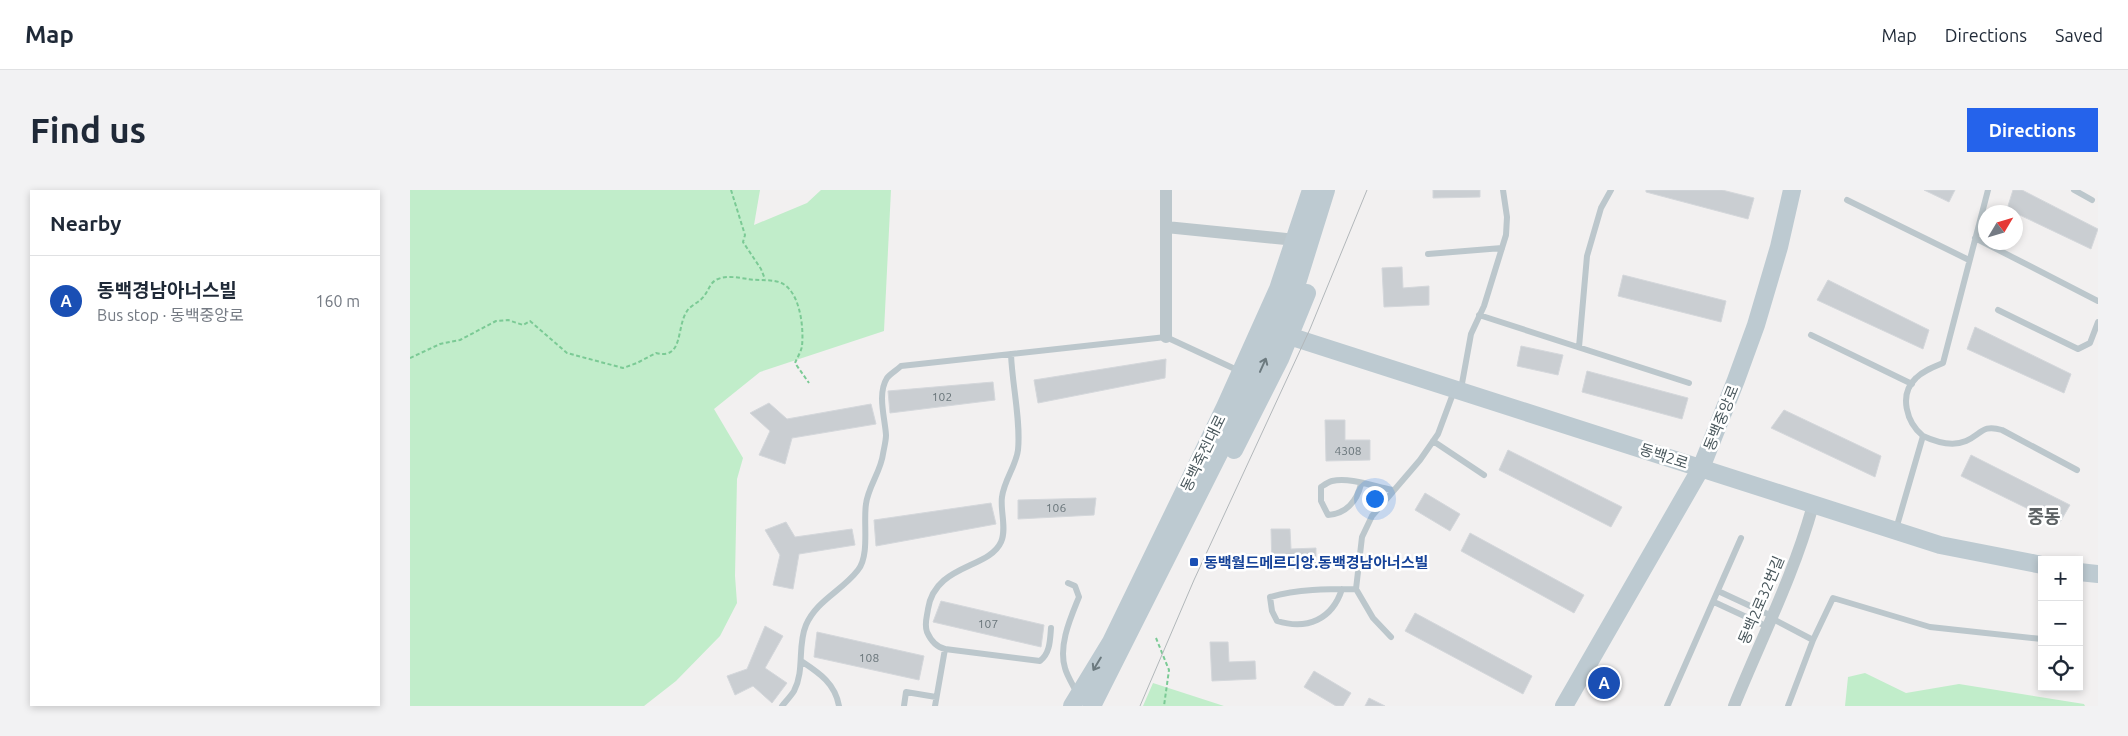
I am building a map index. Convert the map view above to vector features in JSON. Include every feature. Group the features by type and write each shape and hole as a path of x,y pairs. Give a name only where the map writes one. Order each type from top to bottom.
{"main road":[{"path":"1119,641 1142,551 1218,410 1255,324 1304,190"},
{"name":"동백죽전대로","path":"1119,641 1274,298 1311,190"},
{"name":"동백죽전대로","path":"1081,703 1119,641 1256,380 1293,296 1326,190"},
{"path":"1119,641 1163,586 1250,420 1306,295 1338,190"},
{"name":"동백중앙로","path":"1564,706 1701,468 1756,325 1779,247 1792,190"},
{"name":"동백2로","path":"1289,336 1940,545 2038,564"},
{"path":"2083,572 2098,574"}],"street":[{"path":"1166,190 1166,337"},
{"path":"1166,227 1286,239"},
{"name":"동백2로32번길","path":"1734,706 1802,543 1813,504"}],"lane":[{"path":"1391,637 1373,618 1356,589 1362,537 1372,516 1420,460 1438,434 1458,389 1471,334 1506,235 1507,217 1503,190"},
{"path":"1579,347 1586,256 1601,208 1611,190"},
{"path":"1988,190 1942,363 1927,370 1912,384 1907,393 1906,409 1913,428 1934,442 1957,444 1967,441 1986,428 1993,427 2077,470"},
{"path":"2074,190 2092,200"},
{"path":"1846,200 1969,260"},
{"path":"1975,238 2098,301"},
{"path":"1428,254 1502,248"},
{"path":"1998,310 2078,349 2090,344 2098,322"},
{"path":"1479,315 1689,383"},
{"path":"1811,335 1912,384"},
{"path":"782,706 794,692 801,670 801,643 807,623 822,601 843,586 860,569 865,548 864,520 866,501 883,456 886,436 882,405 884,388 887,378 901,366 1166,337 1235,369"},
{"path":"1011,354 1018,452 1002,496 1001,542 993,552 954,572 938,586 929,604 925,626 930,638 938,648 1040,662 1046,657 1050,646 1051,628"},
{"path":"1896,531 1923,436"},
{"path":"1433,441 1484,475"},
{"path":"1361,484 1359,493 1351,505 1339,514 1328,514 1321,501 1321,487 1332,481 1361,484 1393,490"},
{"path":"1667,706 1741,538"},
{"path":"1068,582 1075,586 1079,596 1069,623 1064,650 1064,668 1081,703"},
{"path":"1342,589 1339,598 1326,616 1313,622 1289,625 1277,621 1272,611 1270,597 1288,592 1342,589 1356,589"},
{"path":"1718,591 1771,621 1813,640"},
{"path":"1788,706 1813,640 1833,598 1930,627 2038,639"},
{"path":"1714,602 1771,621"},
{"path":"935,706 945,649"},
{"path":"801,660 826,677 835,690 839,706"},
{"path":"904,706 906,692 936,697"}],"path":[{"path":"731,190 745,236 744,242 765,279"},
{"path":"410,358 440,344 460,340 496,321 508,320 523,325 530,322 567,353 623,368 656,353 663,355 672,351 679,340 679,328 687,311 704,296 711,284 719,278 742,277 779,282 789,289 799,302 802,348 795,363 809,383"},
{"path":"1156,638 1169,670 1164,706"}],"green space":[{"path":"410,190 760,190 754,225 807,203 821,190 891,190 884,331 760,372 714,409 743,458 737,479 735,576 737,603 720,636 676,681 644,706 410,706"},
{"path":"1865,673 1906,693 1959,684 2084,704 2085,706 1845,706 1848,677"},
{"path":"1153,683 1224,706 1143,706"}],"building":[{"path":"1433,190 1480,190 1480,197 1433,198"},
{"path":"1646,190 1722,190 1754,198 1748,219 1646,192"},
{"path":"1924,190 1955,190 1949,202"},
{"path":"2013,190 2022,190 2098,229 2091,249 2023,217 2023,205 2008,205"},
{"path":"1402,267 1403,288 1429,286 1429,305 1384,307 1382,268"},
{"path":"1623,275 1726,301 1721,322 1618,296"},
{"path":"1828,280 1929,330 1923,349 1817,300"},
{"path":"1975,327 2071,374 2064,393 1967,349"},
{"path":"1521,346 1563,355 1558,375 1517,366"},
{"path":"1166,359 1165,378 1038,403 1034,380"},
{"path":"1587,371 1688,398 1682,419 1582,392"},
{"path":"993,382 995,400 890,413 888,391"},
{"path":"769,403 787,419 871,404 876,424 792,438 785,464 759,455 770,431 750,413"},
{"path":"1784,410 1881,456 1875,477 1771,428"},
{"path":"1325,420 1345,420 1345,440 1370,440 1370,460 1326,461"},
{"path":"1508,450 1622,507 1611,527 1499,470"},
{"path":"1971,455 2070,505 2059,524 1961,476"},
{"path":"1425,493 1460,514 1450,531 1415,510"},
{"path":"1096,498 1094,515 1018,519 1018,500"},
{"path":"991,503 996,524 876,546 874,520"},
{"path":"786,522 795,537 852,529 855,545 799,554 793,589 773,585 780,555 765,530"},
{"path":"1271,529 1290,529 1291,549 1316,548 1316,568 1272,569"},
{"path":"1470,533 1584,595 1574,613 1461,551"},
{"path":"941,601 1044,625 1041,647 933,622"},
{"path":"1415,613 1532,676 1523,694 1405,631"},
{"path":"765,626 783,636 765,668 787,683 772,703 753,686 735,695 727,676 747,669"},
{"path":"817,632 924,656 919,680 814,657"},
{"path":"1210,642 1228,642 1229,662 1255,661 1256,679 1212,681"},
{"path":"1314,671 1351,693 1343,706 1336,706 1304,687"},
{"path":"1369,698 1385,706 1365,706"}],"tram line":[{"path":"1140,706 1194,580 1310,329 1367,190"}],"place":[{"name":"동백월드메르디앙.동백경남아너스빌","path":"1194,562"},
{"name":"동백경남아너스빌","path":"1604,683"}],"district":[{"name":"중동","path":"2044,516"}]}
